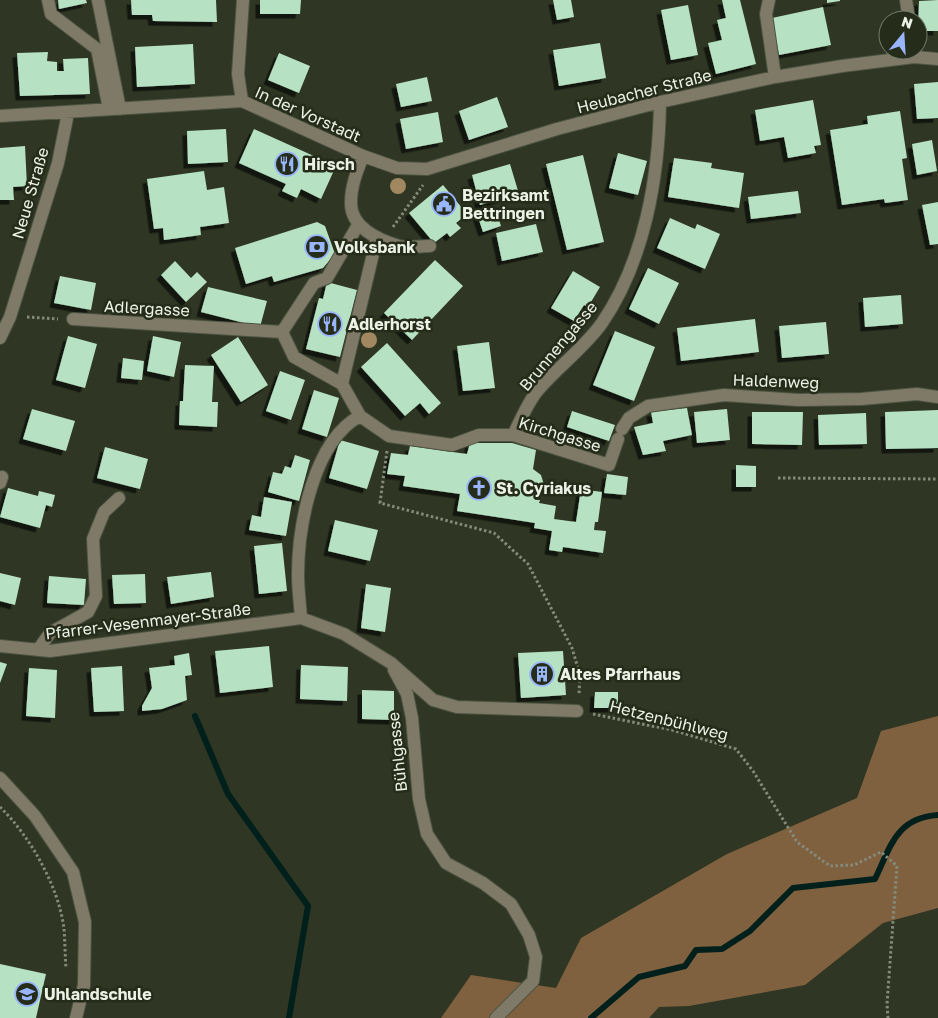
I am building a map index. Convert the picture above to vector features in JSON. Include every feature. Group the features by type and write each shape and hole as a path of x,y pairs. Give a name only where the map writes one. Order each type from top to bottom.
{"street":[{"path":"48,0 51,14 97,49 115,109"},
{"path":"98,0 115,109"},
{"path":"242,102 238,74 243,0"},
{"path":"769,0 766,14 775,77"},
{"name":"Heubacher Straße","path":"363,156 397,168 427,169 557,129 660,102 775,77 878,60"},
{"name":"In der Vorstadt","path":"0,116 242,102 363,156"},
{"name":"Brunnengasse","path":"513,435 538,390 601,324 622,289 640,240 652,190 660,136 660,102"},
{"name":"Neue Straße","path":"0,338 10,317 58,163 68,113"},
{"path":"363,156 354,178 351,204 358,224 381,239 400,246 430,246"},
{"path":"358,224 327,278 314,283 282,332 294,358 342,384 360,416 340,430 320,466 304,510 298,575 301,618 344,634 391,663 433,700 457,707 577,711"},
{"path":"342,384 381,239"},
{"name":"Adlergasse","path":"73,319 282,332"},
{"name":"Haldenweg","path":"610,466 620,434 629,418 648,406 724,395 798,400 861,399 917,394 938,397"},
{"name":"Kirchgasse","path":"360,416 389,436 452,445 478,435 513,435 610,466"},
{"path":"38,650 50,633 88,612 96,596 94,539 104,512 120,498"},
{"name":"Pfarrer-Vesenmayer-Straße","path":"0,646 50,651 301,618"},
{"name":"Bühlgasse","path":"391,663 407,694 412,718 418,799 427,834 446,863 483,882 511,904 530,935 536,956 533,981 496,1018"},
{"path":"0,778 35,816 73,872 85,922 84,985 76,1018"}],"path":[{"path":"381,239 436,166"},
{"path":"10,317 73,319"},
{"path":"389,436 380,502 494,533 528,564 572,648 580,675 577,711"},
{"path":"778,478 938,478"},
{"name":"Hetzenbühlweg","path":"577,711 672,730 736,749 753,771 798,842 830,866 854,865 881,852 897,866 887,1004 888,1018"},
{"path":"0,807 14,820 47,872 64,927 66,972"}],"shaded area":[{"path":"938,716 938,908 883,923 805,985 689,1006 659,1007 649,1018 441,1018 471,975 556,988 581,938 727,854 857,798 881,731"}],"building":[{"path":"58,0 86,0 87,3 59,9"},
{"path":"131,0 216,0 217,22 153,21 152,15 132,15"},
{"path":"260,0 301,0 300,14 260,14"},
{"path":"553,0 571,0 574,17 557,20"},
{"path":"722,0 740,0 756,64 716,74 708,43 722,40 717,20 726,18"},
{"path":"827,0 840,0 840,1 827,3"},
{"path":"938,0 938,31 928,31 928,10 919,10 919,1"},
{"path":"688,5 698,55 671,60 661,10"},
{"path":"823,7 831,45 779,55 772,18"},
{"path":"600,43 606,78 559,86 553,50"},
{"path":"193,44 195,84 137,87 135,47"},
{"path":"48,52 47,61 57,62 57,71 64,71 63,59 88,58 90,94 20,96 17,53"},
{"path":"279,53 310,66 299,93 268,80"},
{"path":"427,77 432,101 401,107 396,84"},
{"path":"938,82 938,118 917,119 914,84"},
{"path":"497,97 508,127 469,140 459,111"},
{"path":"813,100 821,145 814,146 816,153 788,158 784,137 760,141 755,110"},
{"path":"900,111 907,158 902,159 908,200 885,203 884,199 842,205 830,130 868,124 867,116"},
{"path":"438,112 443,142 406,149 400,119"},
{"path":"226,129 228,162 188,164 187,131"},
{"name":"Hirsch","path":"254,129 336,166 321,199 301,189 297,198 282,191 286,184 239,163"},
{"path":"932,140 937,171 917,175 912,144"},
{"path":"25,146 27,186 13,187 14,200 0,200 0,148"},
{"path":"618,153 647,161 638,195 609,188"},
{"path":"583,155 604,242 567,250 546,164"},
{"path":"674,158 712,163 711,168 744,173 739,208 668,197"},
{"path":"510,164 519,194 480,205 472,175"},
{"path":"204,171 207,190 224,187 229,223 200,227 201,235 164,240 163,228 154,229 147,179"},
{"path":"443,185 467,214 456,223 461,228 450,237 447,233 434,243 409,213"},
{"path":"798,191 801,213 751,219 748,197"},
{"path":"938,202 938,244 930,245 922,205"},
{"path":"495,208 501,226 483,232 477,214"},
{"path":"670,218 695,229 697,224 720,234 705,269 657,248"},
{"path":"317,222 325,226 335,254 323,268 274,282 272,276 246,284 235,248"},
{"path":"536,224 543,252 502,261 496,233"},
{"path":"435,260 463,286 412,340 384,313"},
{"path":"175,261 191,278 197,272 207,282 186,302 161,275"},
{"path":"648,268 679,283 659,324 629,309"},
{"path":"573,271 600,287 588,307 584,305 574,321 551,308"},
{"path":"60,276 96,283 91,310 54,303"},
{"name":"Adlerhorst","path":"327,282 357,290 340,357 306,349 319,298 323,299"},
{"path":"208,287 267,301 260,327 201,312"},
{"path":"901,295 903,324 865,327 863,298"},
{"path":"755,319 759,352 681,361 677,328"},
{"path":"826,322 829,354 782,358 779,326"},
{"path":"615,331 655,347 634,401 593,385"},
{"path":"68,336 97,344 85,388 56,380"},
{"path":"153,336 181,342 174,377 147,371"},
{"path":"238,337 268,385 241,402 211,355"},
{"path":"489,342 495,388 463,391 457,346"},
{"path":"387,343 441,403 429,414 420,403 405,416 361,367"},
{"path":"123,358 144,361 142,380 121,378"},
{"path":"185,365 214,366 212,402 218,402 217,427 179,425 180,401 183,401"},
{"path":"280,371 305,380 291,420 266,411"},
{"path":"314,390 339,398 327,437 302,429"},
{"path":"687,408 692,435 663,441 666,451 643,455 634,427 653,423 651,412"},
{"path":"32,409 75,421 66,451 23,439"},
{"path":"727,409 730,440 697,443 694,412"},
{"path":"938,410 938,448 886,449 885,412"},
{"path":"572,411 615,425 609,441 567,427"},
{"path":"752,412 803,412 802,445 752,444"},
{"path":"866,413 867,444 819,445 818,415"},
{"path":"340,440 379,451 367,489 329,478"},
{"name":"St. Cyriakus","path":"470,443 512,443 536,450 533,469 541,475 544,485 535,500 540,500 539,503 556,506 554,519 576,522 581,489 602,492 598,522 595,522 594,530 606,531 603,553 563,547 562,552 549,550 552,531 534,528 535,523 457,511 460,494 403,486 405,476 387,474 391,453 408,455 410,446 467,454"},
{"path":"105,447 148,459 140,489 97,478"},
{"path":"295,455 310,460 299,501 268,492 273,472 282,474 285,466 291,468"},
{"path":"736,465 756,466 756,487 736,487"},
{"path":"607,474 628,477 626,495 604,493"},
{"path":"8,488 38,496 39,491 55,495 52,507 46,505 40,528 0,517"},
{"path":"264,497 292,502 286,536 249,530 252,515 261,517"},
{"path":"335,520 378,530 370,561 328,551"},
{"path":"282,543 287,591 259,594 254,546"},
{"path":"211,572 214,597 171,604 167,577"},
{"path":"0,573 21,578 15,605 0,601"},
{"path":"145,574 146,603 114,604 112,575"},
{"path":"49,576 86,579 84,605 47,603"},
{"path":"366,584 391,588 385,632 361,628"},
{"path":"269,646 273,687 220,693 215,651"},
{"name":"Altes Pfarrhaus","path":"563,651 566,695 521,698 518,653"},
{"path":"189,653 192,675 185,676 187,700 162,709 142,711 142,706 152,688 149,668 175,665 174,656"},
{"path":"0,662 7,664 0,683"},
{"path":"301,665 348,667 347,701 300,699"},
{"path":"122,666 124,711 94,712 91,668"},
{"path":"29,668 57,670 55,718 26,716"},
{"path":"362,690 394,691 394,720 362,719"},
{"path":"595,692 618,692 618,708 594,708"},
{"name":"Uhlandschule","path":"0,964 46,974 36,1018 0,1018"}],"waterway":[{"path":"195,716 228,794 308,906 289,1018"},
{"path":"591,1018 639,977 685,966 696,950 722,949 750,931 793,888 875,879 891,845 904,828 924,817 938,815"}],"place":[{"name":"Hirsch","path":"287,164"},
{"name":"Bezirksamt Bettringen","path":"444,204"},
{"name":"Volksbank","path":"317,247"},
{"name":"Adlerhorst","path":"330,324"},
{"name":"St. Cyriakus","path":"479,488"},
{"name":"Altes Pfarrhaus","path":"542,674"},
{"name":"Uhlandschule","path":"27,994"}]}
